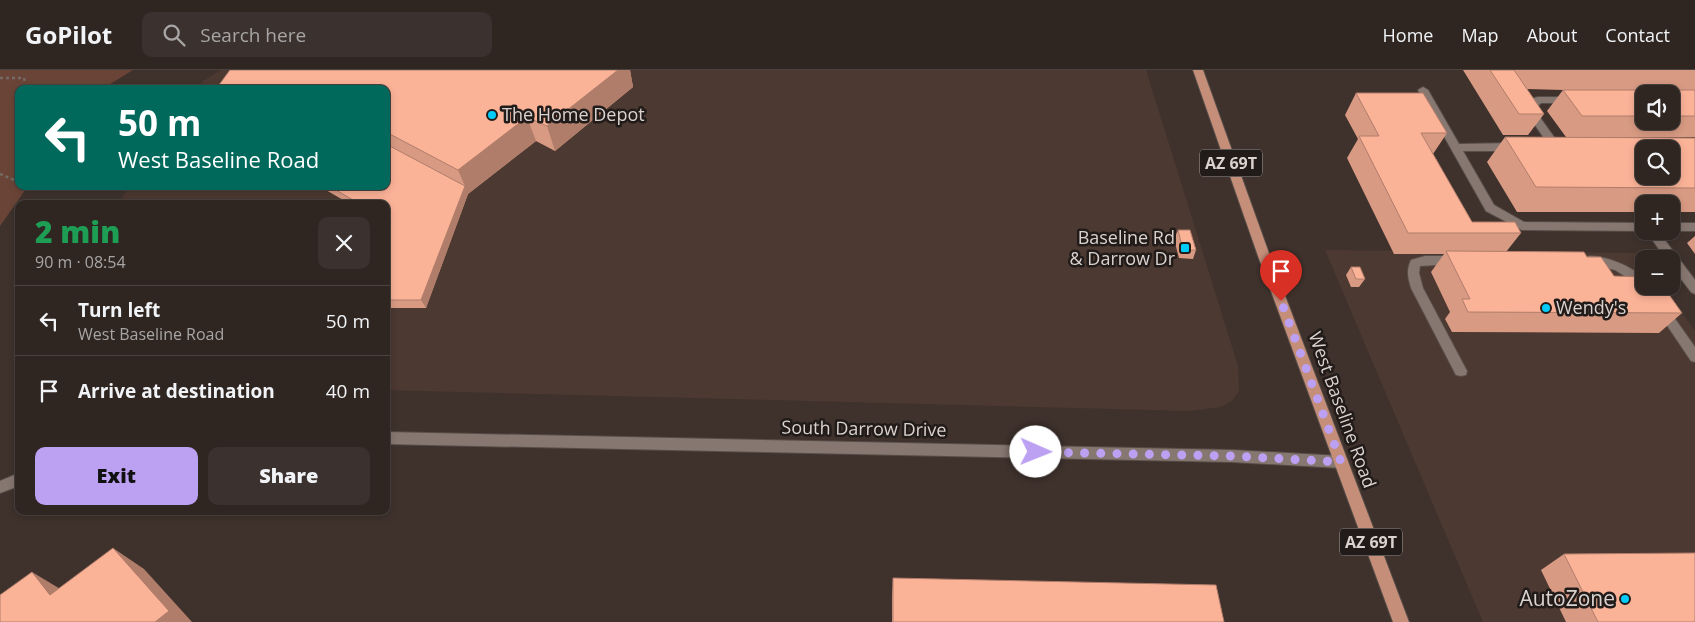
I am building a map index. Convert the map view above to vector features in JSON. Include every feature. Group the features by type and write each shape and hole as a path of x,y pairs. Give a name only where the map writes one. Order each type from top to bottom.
{"main road":[{"name":"West Baseline Road","path":"1198,70 1264,256 1401,622"}],"street":[{"path":"1423,90 1490,208 1522,226 1635,227"},
{"path":"1455,148 1560,146 1529,109 1538,100 1586,100"},
{"path":"1680,227 1695,227"},
{"path":"1659,240 1695,289"},
{"path":"1460,371 1417,288 1413,274 1415,263 1425,260 1465,260"},
{"path":"1575,260 1595,260 1610,263 1635,276"},
{"path":"1653,295 1695,357"},
{"name":"South Darrow Drive","path":"390,438 1232,456 1341,462"},
{"path":"0,487 15,481"}],"path":[{"path":"0,78 24,78 25,85"},
{"path":"0,174 15,180"}],"shaded area":[{"path":"0,70 133,70 109,85 15,85 15,190 25,190 18,200 15,200 15,205 0,226"},
{"path":"221,70 1146,70 1238,366 1239,391 1232,401 1220,407 1190,411 390,390 390,200 121,200 127,190 390,190 390,85 200,85 203,81"},
{"path":"1325,250 1635,253 1635,295 1669,295 1695,331 1695,622 1483,622"}],"building":[{"name":"The Home Depot","path":"230,70 618,70 547,126 527,117 458,170 390,134 390,85 219,85"},
{"path":"1490,70 1514,70 1544,114 1519,114"},
{"path":"1563,90 1635,90 1635,116 1582,116"},
{"path":"1680,90 1695,90 1695,116 1680,116"},
{"path":"1356,93 1423,93 1447,133 1421,133 1472,222 1515,222 1521,233 1408,233 1359,136 1379,136"},
{"path":"1505,137 1695,138 1695,188 1536,187"},
{"path":"390,146 465,186 421,300 390,300 390,200 353,200 336,190 390,190"},
{"path":"1178,230 1190,230 1196,250 1183,250"},
{"path":"1446,251 1584,252 1587,257 1601,257 1614,276 1635,277 1635,295 1669,295 1682,313 1468,312 1462,299 1470,299"},
{"path":"1351,267 1360,267 1365,279 1356,279"},
{"path":"113,548 169,611 155,622 0,622 0,595 32,572 50,595"},
{"name":"AutoZone","path":"1695,553 1695,622 1598,622 1564,554"},
{"path":"893,578 1216,585 1224,622 893,622"}],"place":[{"name":"The Home Depot","path":"492,115"},
{"name":"Baseline Rd & Darrow Dr","path":"1185,248"},
{"name":"Wendy's","path":"1546,308"},
{"name":"AutoZone","path":"1625,599"}],"route":[{"path":"1036,452 1232,456 1341,462 1281,301"}]}
